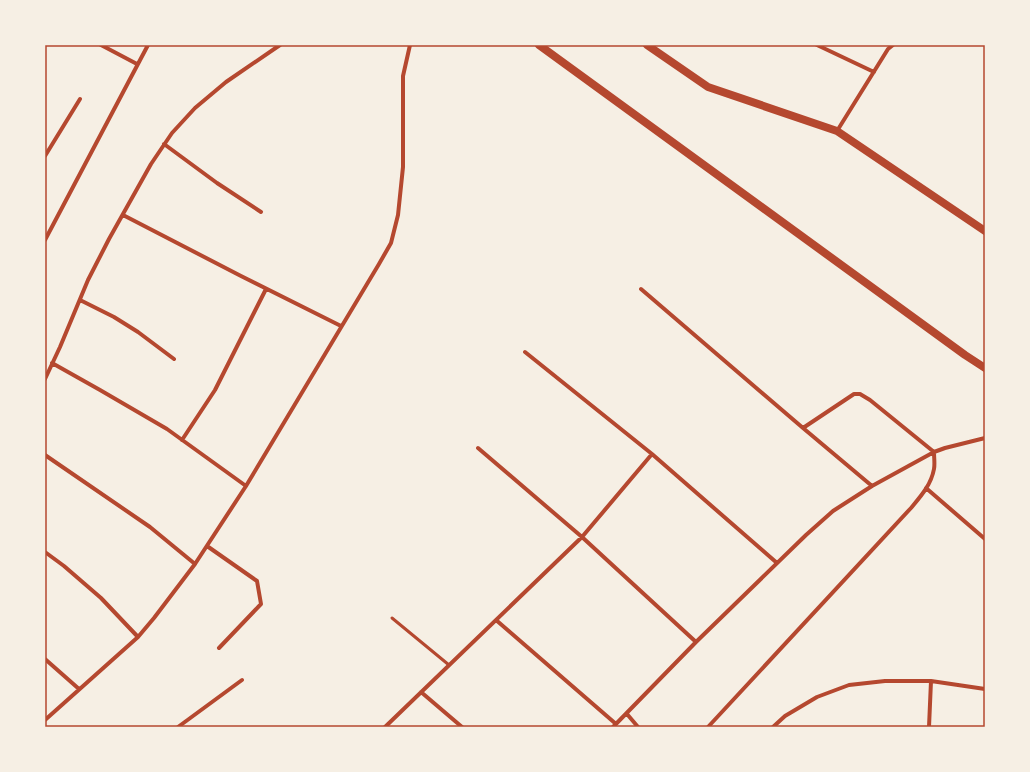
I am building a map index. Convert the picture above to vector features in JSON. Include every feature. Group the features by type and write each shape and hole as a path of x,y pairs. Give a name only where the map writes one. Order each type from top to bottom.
{"main road":[{"path":"539,45 985,368"},
{"path":"648,45 708,87 837,131 985,231"}],"street":[{"path":"101,45 138,64"},
{"path":"45,240 148,45"},
{"path":"271,45 275,48"},
{"path":"45,379 88,280 151,164 164,144 195,108 226,82 280,45"},
{"path":"45,720 138,637 195,564 246,486 391,243 398,215 403,167 404,76 410,45"},
{"path":"817,45 874,72"},
{"path":"837,131 888,49 893,45"},
{"path":"45,156 80,99"},
{"path":"164,144 217,183 261,212"},
{"path":"123,215 341,326"},
{"path":"182,440 215,390 266,289"},
{"path":"641,289 802,428 872,486"},
{"path":"80,300 114,317 138,332 174,359"},
{"path":"525,352 652,454 777,563"},
{"path":"52,363 167,429 246,486"},
{"path":"802,428 854,394 860,394 870,400 934,452"},
{"path":"496,620 615,726 696,642 806,535 833,511 872,486 934,452 985,438"},
{"path":"478,448 582,537 696,642"},
{"path":"708,727 900,520 926,488 931,478 934,467 934,452"},
{"path":"45,454 150,527 195,564"},
{"path":"385,727 582,537 652,454"},
{"path":"926,488 985,539"},
{"path":"206,546 257,581 261,604 219,648"},
{"path":"45,552 64,566 100,598 138,637"},
{"path":"45,660 79,689"},
{"path":"178,727 242,680"},
{"path":"930,727 931,680"},
{"path":"773,727 786,716 817,697 848,685 886,681 931,680 985,688"},
{"path":"421,692 462,727"},
{"path":"626,714 638,727"}],"lane":[{"path":"392,618 450,665"}]}
